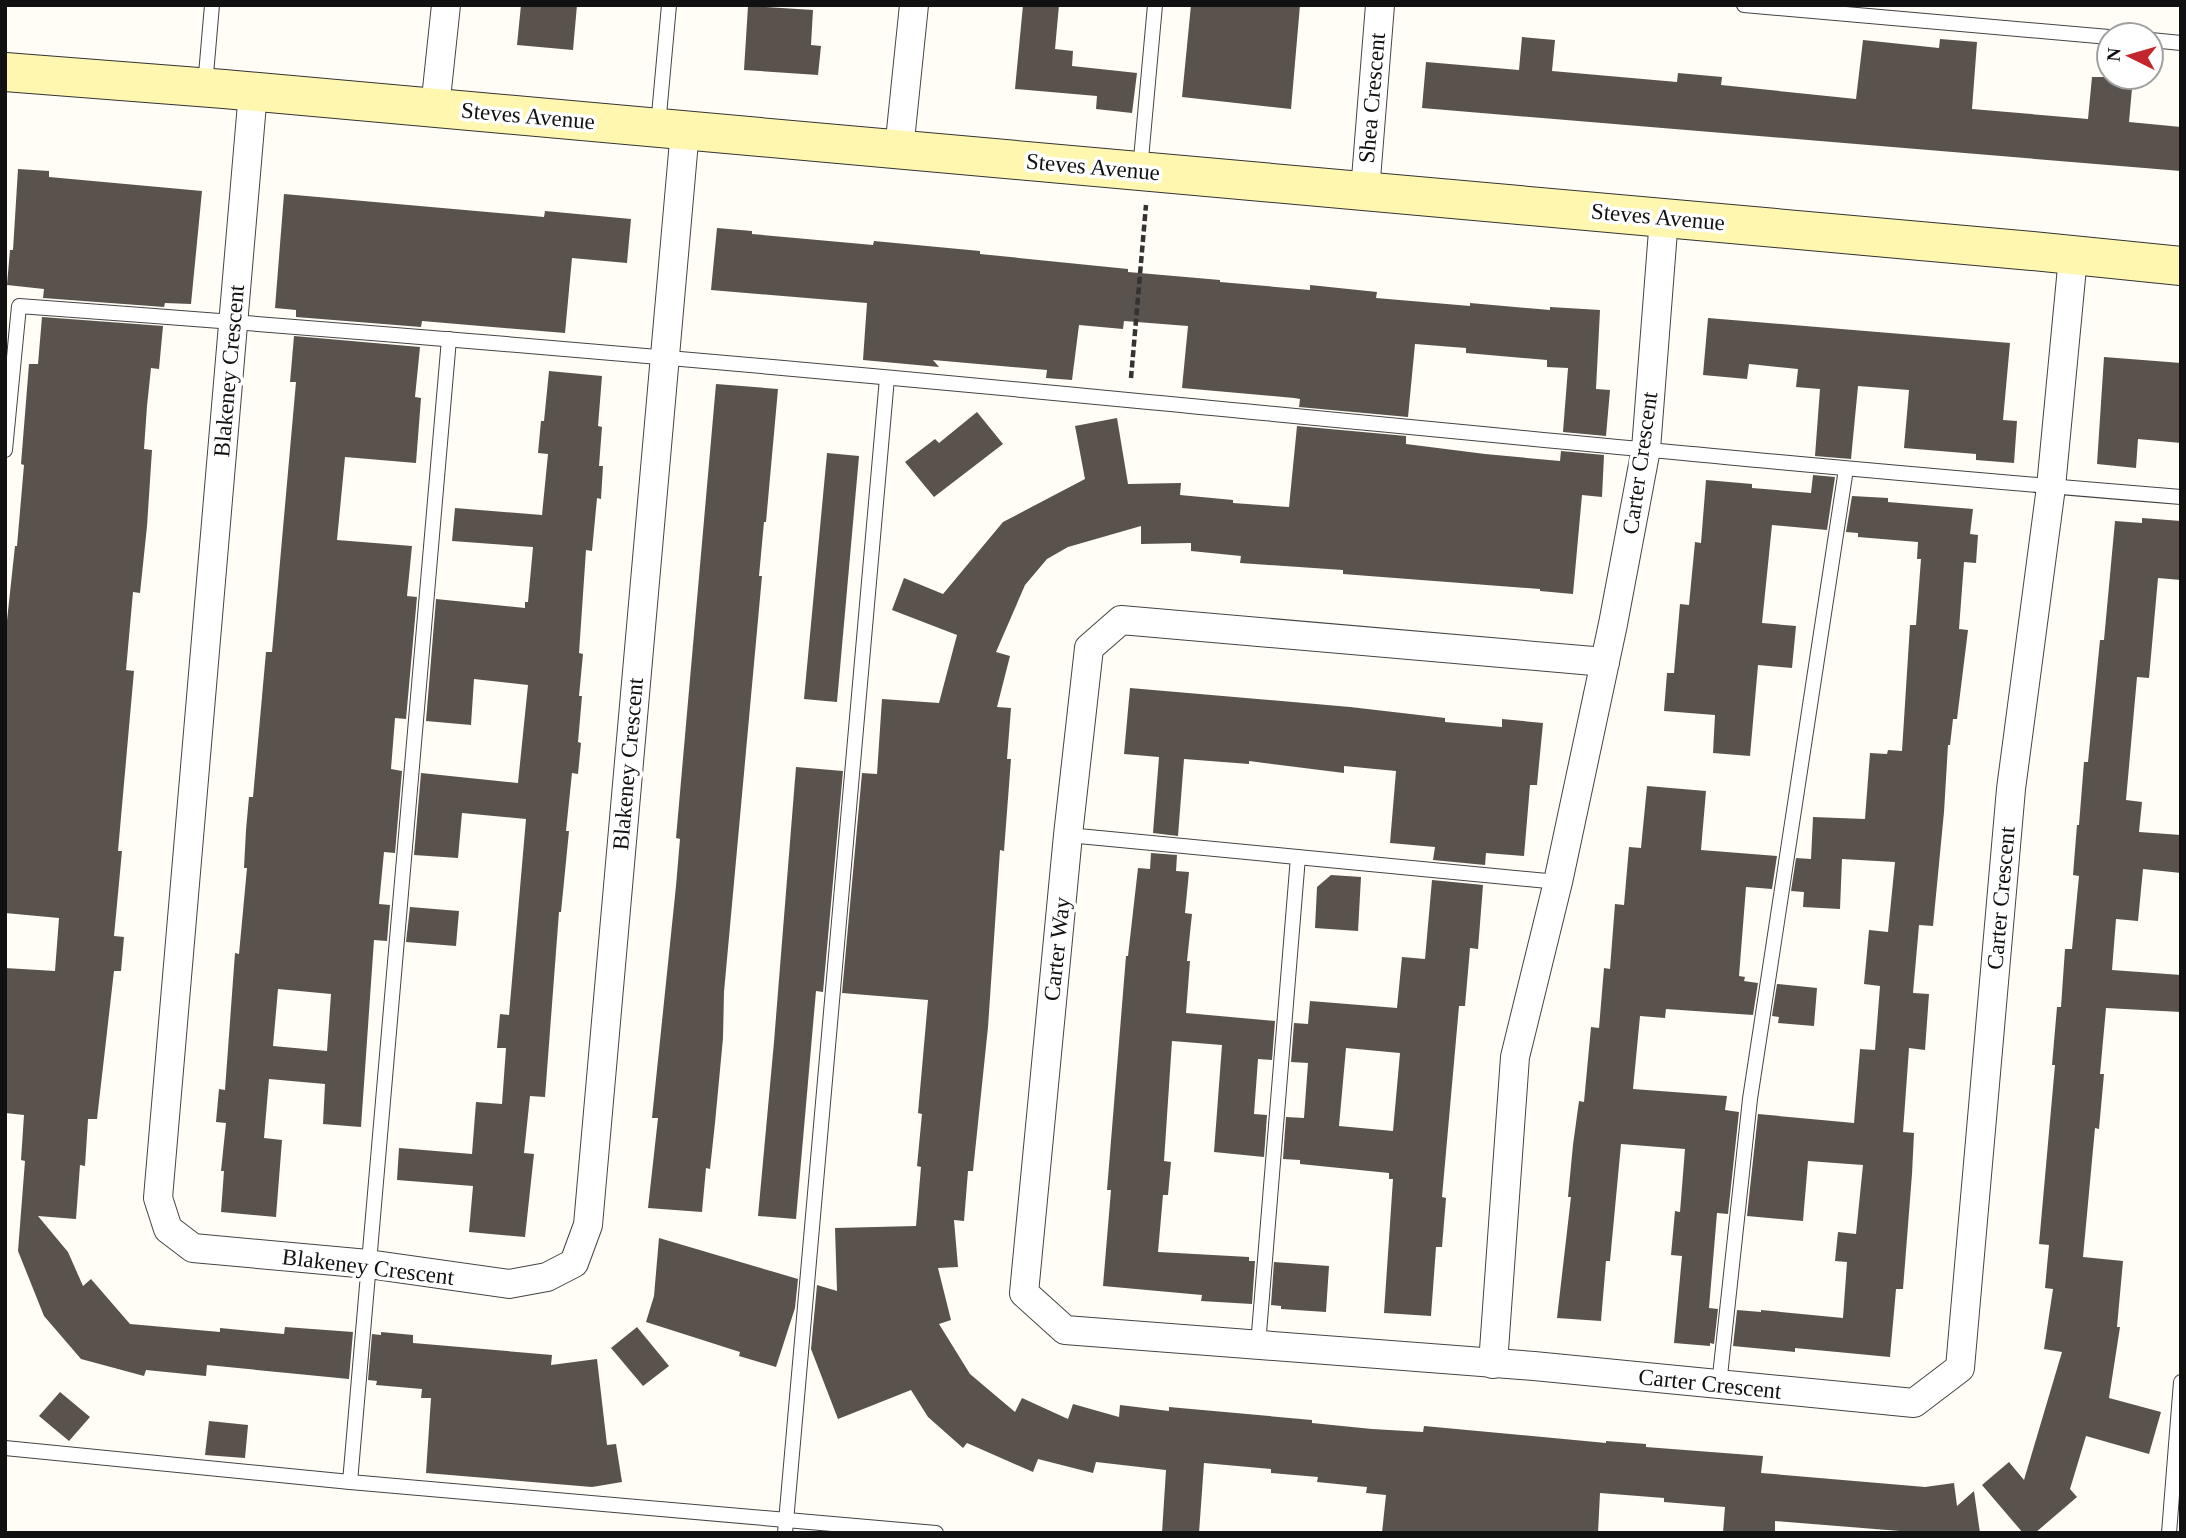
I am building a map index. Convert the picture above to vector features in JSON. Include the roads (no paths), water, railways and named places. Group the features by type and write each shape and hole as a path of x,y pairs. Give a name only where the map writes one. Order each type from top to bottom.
{"street":[{"path":"435,108 446,5"},
{"path":"899,150 914,5"},
{"name":"Shea Crescent","path":"1365,191 1380,5"},
{"name":"Steves Avenue","path":"5,72 671,129 2181,266"},
{"name":"Blakeney Crescent","path":"253,92 158,1198 168,1229 192,1248 368,1264 509,1284 547,1277 574,1263 588,1225 664,357 671,129"},
{"name":"Carter Crescent","path":"1664,218 1646,449 1605,662 1558,883 1515,1057 1493,1364 1914,1403 1960,1368 2011,789 2051,487 2073,257"},
{"name":"Carter Way","path":"1493,1364 1065,1331 1024,1293 1068,835 1089,648 1122,620 1605,662"}],"lane":[{"path":"205,88 212,5"},
{"path":"669,5 671,129"},
{"path":"1140,171 1155,5"},
{"path":"1744,5 2095,36"},
{"path":"5,450 19,306 664,357 1846,469 2181,497"},
{"path":"350,1482 449,339"},
{"path":"786,1526 887,378"},
{"path":"1719,1385 1750,1099 1846,469"},
{"path":"1068,835 1558,883"},
{"path":"1258,1345 1298,857"},
{"path":"2169,1533 2181,1381"},
{"path":"5,1448 786,1526 936,1533"}]}
